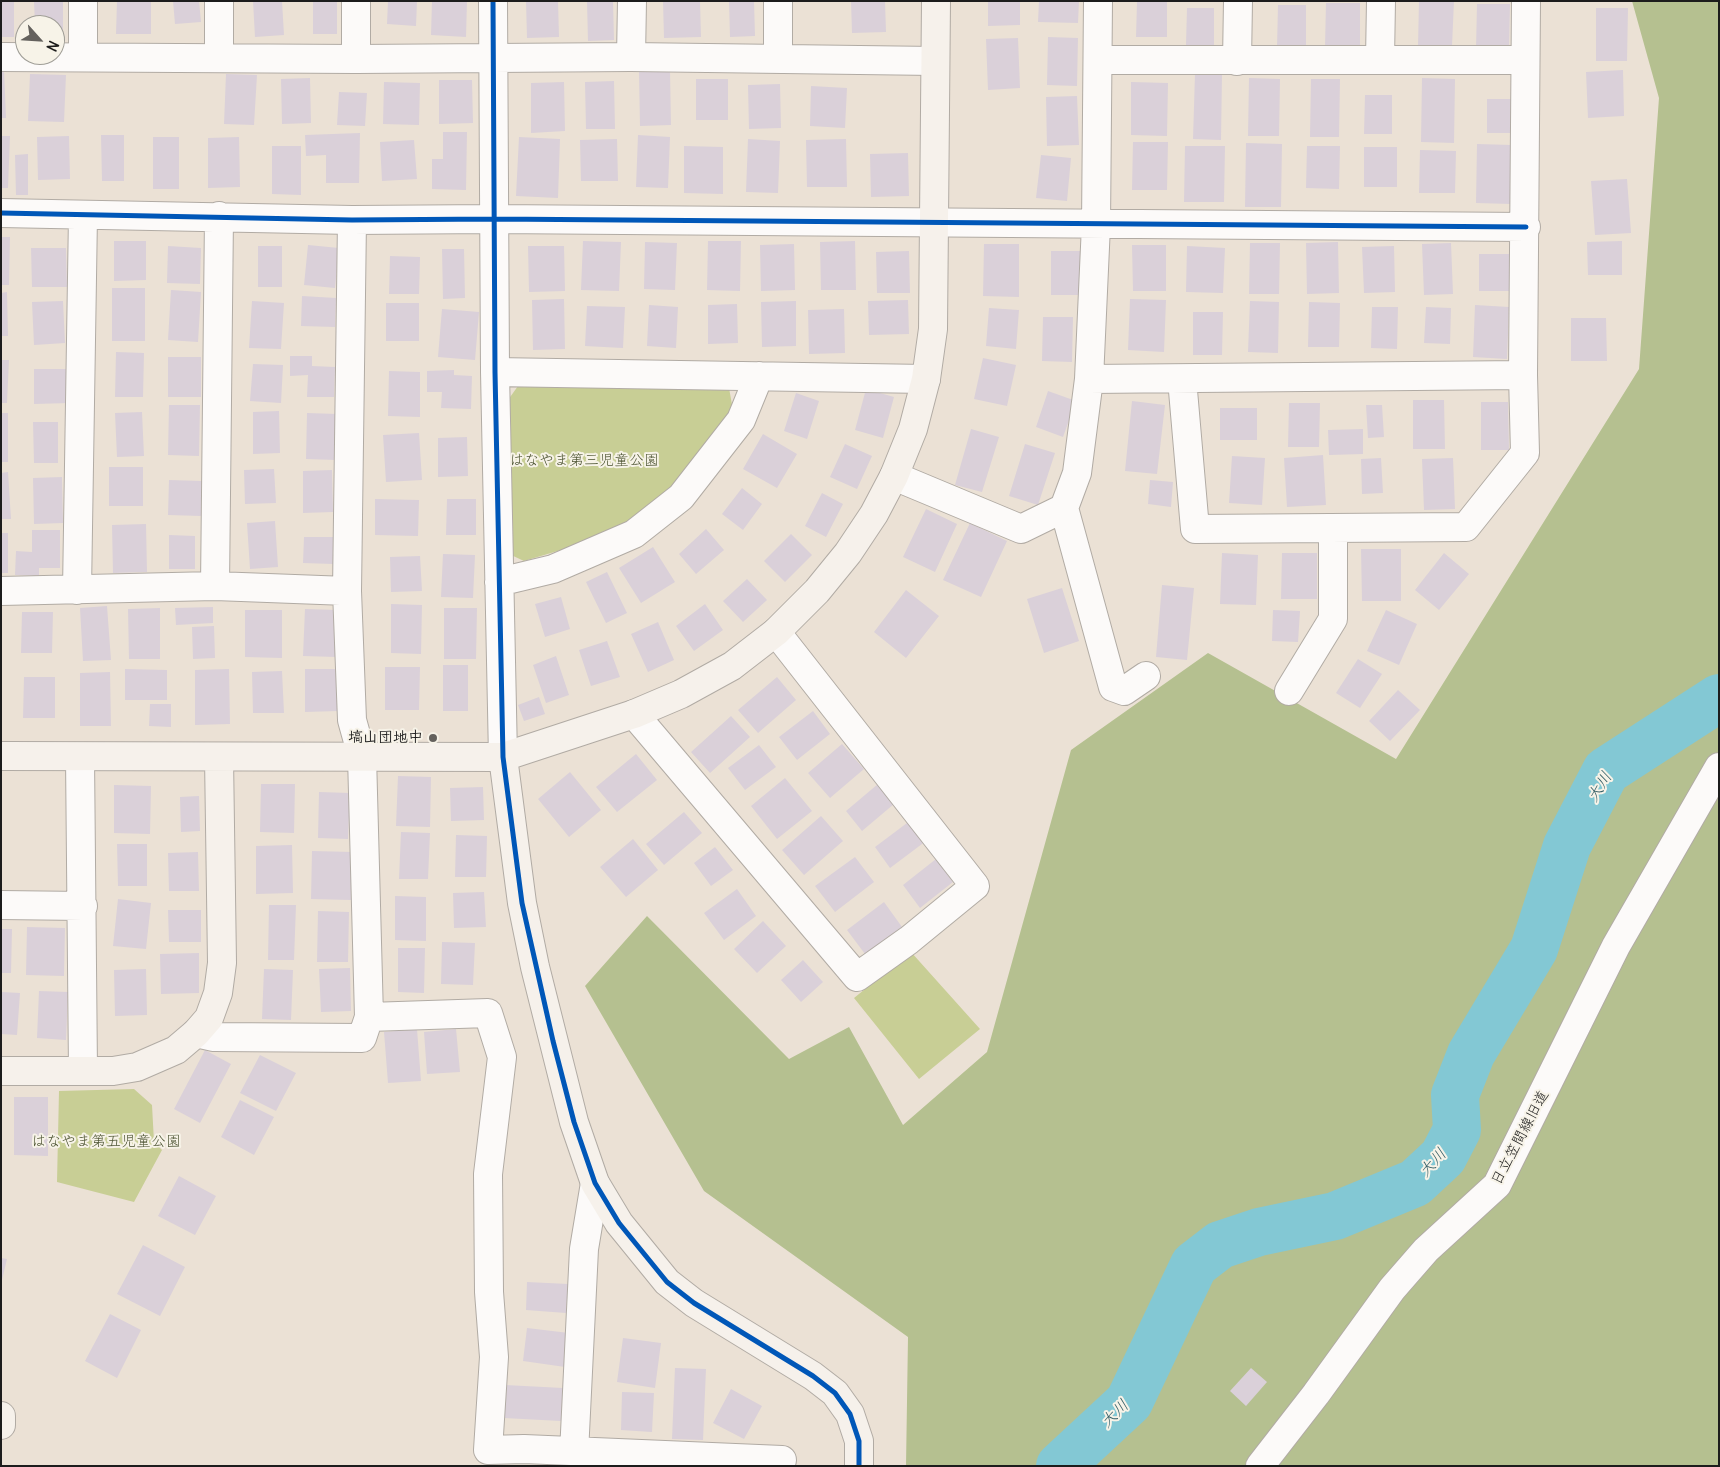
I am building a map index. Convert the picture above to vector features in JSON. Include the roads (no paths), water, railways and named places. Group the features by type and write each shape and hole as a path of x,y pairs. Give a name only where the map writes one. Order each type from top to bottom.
{"street":[{"path":"83,1 83,57"},
{"path":"219,1 219,58"},
{"path":"356,1 356,59"},
{"path":"493,1 495,372 503,757 522,903 535,967 574,1122 595,1183 619,1223 667,1282 694,1303 814,1376 835,1393 850,1414 859,1441 859,1466"},
{"path":"631,57 632,1"},
{"path":"778,1 778,59"},
{"path":"1,756 503,757 634,714 681,694 732,666 776,632 817,591 848,553 874,514 894,476 913,429 926,379 933,328 936,1"},
{"path":"1098,1 1096,225 1089,379 1077,473 1064,508 1113,687 1124,692 1146,676"},
{"path":"1237,61 1238,1"},
{"path":"1380,59 1381,1"},
{"path":"1182,379 1195,529 1466,527 1525,453 1523,375 1526,227 1526,1"},
{"path":"1,57 356,59 631,57 936,61"},
{"path":"1098,60 1525,60"},
{"path":"1,214 219,216 352,220 494,219 1526,227"},
{"path":"77,590 83,215"},
{"path":"215,586 219,216"},
{"path":"196,1033 214,1037 362,1038 369,1017 362,756 352,720 347,591 352,220"},
{"path":"495,372 926,379"},
{"path":"1089,379 1523,375"},
{"path":"500,582 552,570 634,534 665,510 681,497 740,420 759,376"},
{"path":"894,476 1021,530 1064,508"},
{"path":"1288,691 1333,619 1333,528"},
{"path":"1,591 215,586 347,591"},
{"path":"634,714 858,977 909,940 975,886 776,632"},
{"path":"80,757 82,1071"},
{"path":"1,1071 82,1071 136,1067 176,1050 196,1033 208,1018 218,993 222,963 218,757"},
{"name":"日立笠間線旧道","path":"1260,1466 1316,1394 1392,1289 1426,1250 1497,1185 1616,946 1719,767"},
{"path":"1,905 82,906"},
{"path":"369,1017 488,1013 502,1057 488,1174 489,1292 494,1357 486,1458 524,1449 772,1462"},
{"path":"574,1453 584,1249 595,1183"},
{"path":"1,1416 1,1425"}],"waterway":[{"name":"大川","path":"1060,1466 1129,1402 1194,1265 1220,1245 1259,1232 1335,1216 1415,1183 1443,1157 1457,1130 1455,1095 1471,1054 1534,949 1567,846 1606,771 1719,698"}],"place":[{"name":"塙山団地中","path":"433,738"}],"park label":[{"name":"はなやま第三児童公園","path":"584,461"},
{"name":"はなやま第五児童公園","path":"106,1142"}]}
